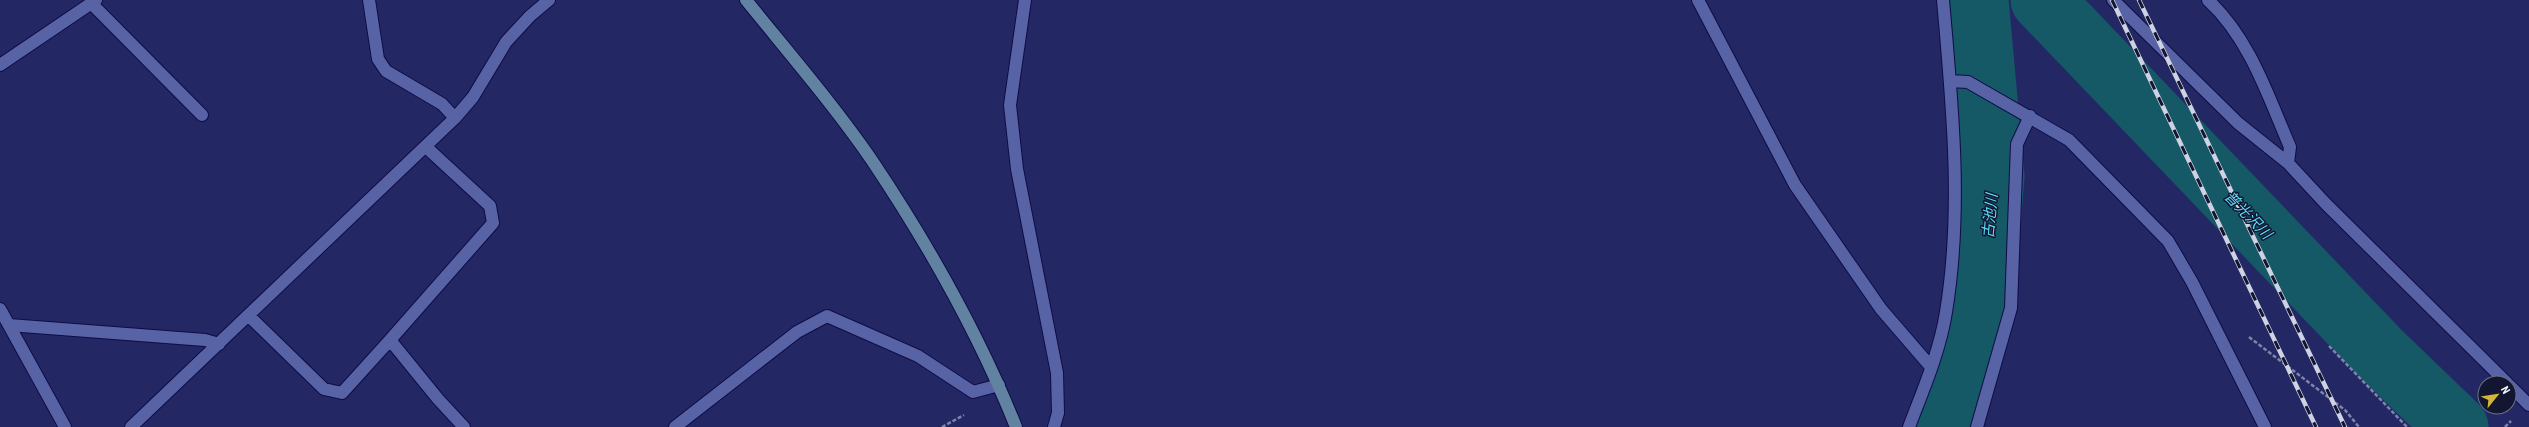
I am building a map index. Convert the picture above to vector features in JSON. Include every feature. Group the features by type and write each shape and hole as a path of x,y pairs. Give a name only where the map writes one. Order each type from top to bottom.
{"street":[{"path":"369,0 378,59 386,71 442,104 455,118"},
{"path":"131,427 455,118 473,97 506,42 530,16 549,0"},
{"path":"746,0 870,158 938,263 999,384 1016,427"},
{"path":"1025,0 1010,106 1017,169 1057,373 1058,413 1054,427"},
{"path":"1698,0 1795,185 1881,309 1931,367"},
{"path":"1909,427 1931,367 1946,312 1956,211 1950,81 1943,0"},
{"path":"2113,0 2238,123 2288,163 2326,204 2499,375"},
{"path":"2208,0 2227,18 2250,56 2290,147 2288,163"},
{"path":"0,65 94,2 202,115"},
{"path":"1950,81 1968,82 2030,116 2069,140 2168,241 2221,337 2265,427"},
{"path":"1977,427 2011,308 2017,144 2030,116"},
{"path":"249,316 324,389 342,393 493,223 490,206 426,147"},
{"path":"0,309 65,427"},
{"path":"675,427 797,332 827,316 918,356 973,392 999,384"},
{"path":"9,325 205,340 218,344"},
{"path":"390,340 438,399 464,427"},
{"path":"2517,393 2529,404"}],"path":[{"path":"2221,337 2247,336 2345,410 2359,427"},
{"path":"2329,346 2407,427"}],"waterway":[{"name":"古池川","path":"1943,427 1973,340 1984,293 1993,176 1977,0"},
{"name":"普光沢川","path":"2042,0 2381,354 2457,427"}],"railway":[{"path":"2112,0 2316,427"},
{"path":"2139,0 2345,427"}]}
